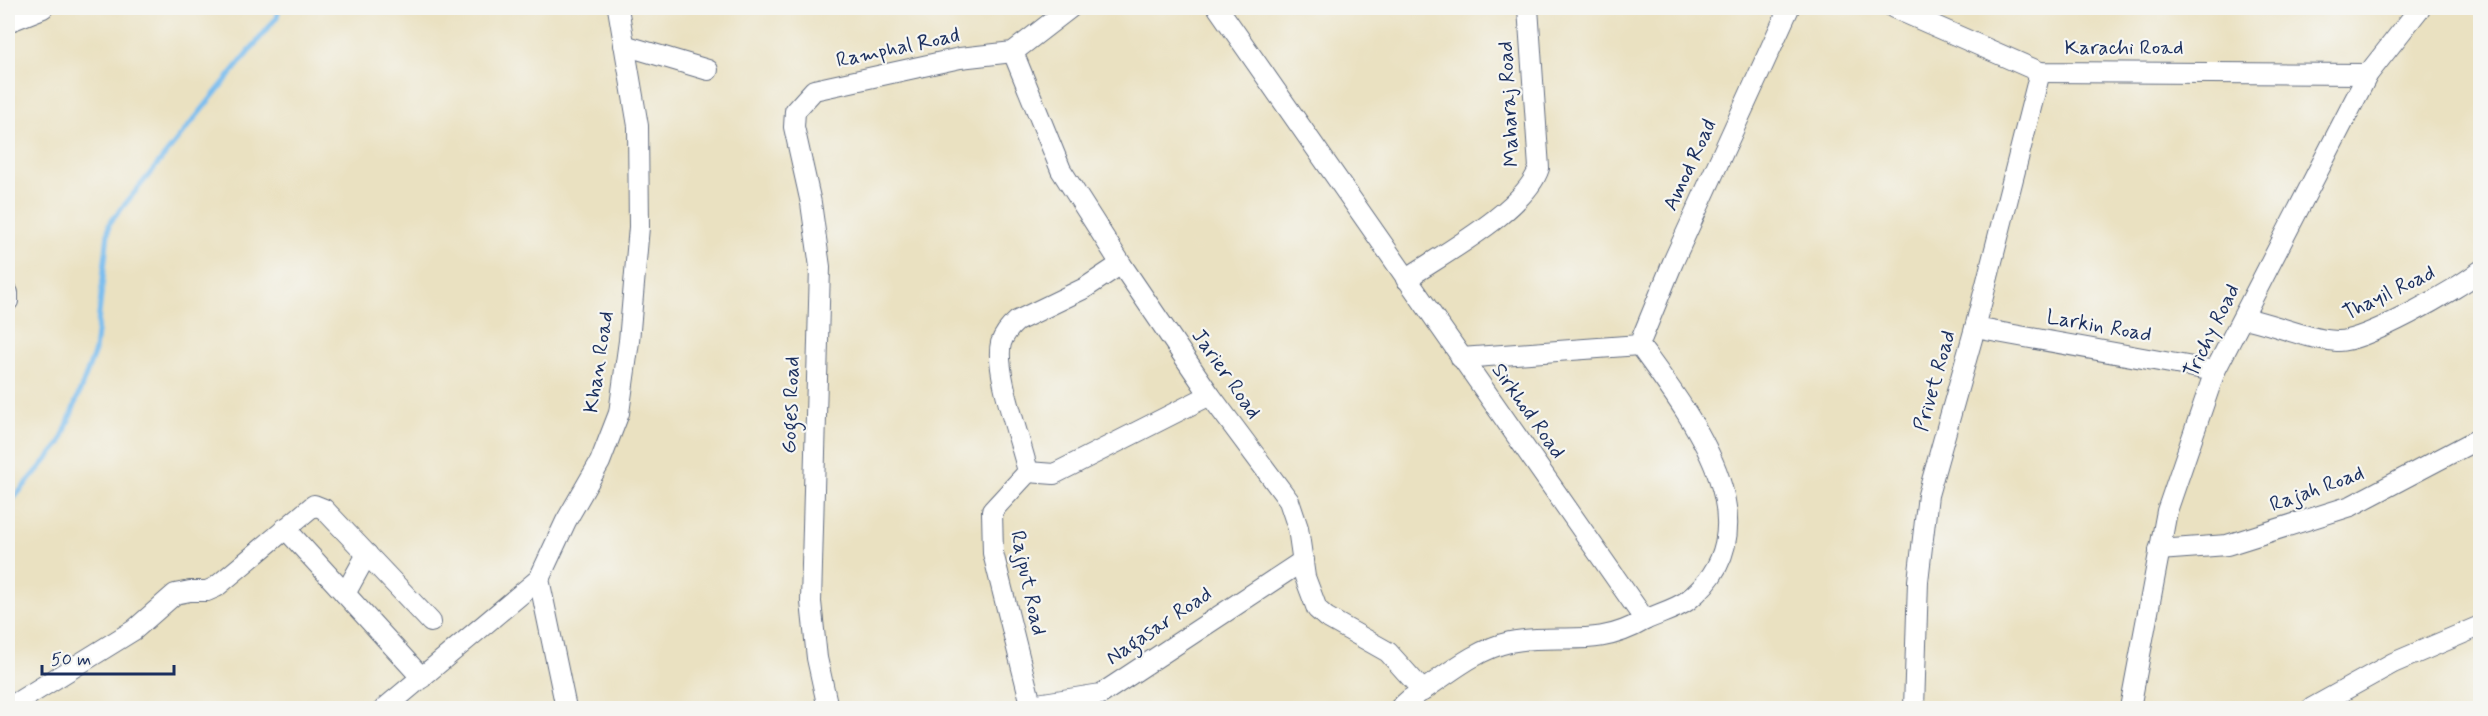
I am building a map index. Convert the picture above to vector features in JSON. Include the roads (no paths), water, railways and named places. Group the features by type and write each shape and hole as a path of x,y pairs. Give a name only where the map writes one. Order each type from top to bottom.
{"street":[{"name":"Khan Road","path":"385,708 539,579 566,521 600,462 619,413 625,374 639,226 638,126 618,8"},
{"path":"1013,52 1070,8"},
{"name":"Sirkhod Road","path":"1218,8 1645,620"},
{"name":"Maharaj Road","path":"1406,279 1497,217 1534,182 1539,168 1528,8"},
{"name":"Amod Road","path":"1639,345 1673,262 1789,8"},
{"name":"Karachi Road","path":"1894,8 2040,72 2368,74"},
{"name":"Trichy Road","path":"2130,708 2167,511 2215,371 2368,74 2420,8"},
{"path":"8,22 32,10"},
{"path":"624,45 708,70"},
{"name":"Ramphal Road","path":"799,106 814,90 960,58 1013,52"},
{"name":"Jarier Road","path":"1013,52 1061,170 1121,264 1210,395 1289,501 1298,528 1308,590 1317,609 1326,617 1388,651 1423,691"},
{"name":"Privet Road","path":"1914,708 1918,581 1928,495 1975,328 2040,72"},
{"name":"Goges Road","path":"799,106 795,111 794,127 811,203 820,267 811,602 817,658 828,708"},
{"path":"1121,264 1085,288 1017,321 1002,340 999,363 1028,472 1054,474 1210,395"},
{"name":"Thayil Road","path":"2244,318 2299,334 2347,341 2438,298 2481,271"},
{"path":"8,293 8,300"},
{"name":"Larkin Road","path":"1975,328 2215,371"},
{"path":"1400,708 1487,649 1511,642 1598,639 1628,630 1685,602 1707,581 1723,552 1728,521 1722,488 1701,435 1639,345 1461,358"},
{"name":"Rajah Road","path":"2159,550 2227,545 2351,506 2481,438"},
{"name":"Rajput Road","path":"1028,472 997,503 990,523 993,553 1032,707"},
{"path":"9,708 134,630 175,594 207,591 216,587 310,507 318,505 430,622"},
{"path":"285,528 422,678"},
{"path":"345,594 367,554"},
{"name":"Nagasar Road","path":"1032,707 1101,694 1304,560"},
{"path":"539,579 566,708"},
{"path":"2312,708 2392,663 2481,626"}],"waterway":[{"path":"8,505 60,444 95,351 109,224 277,17 279,8"}]}
